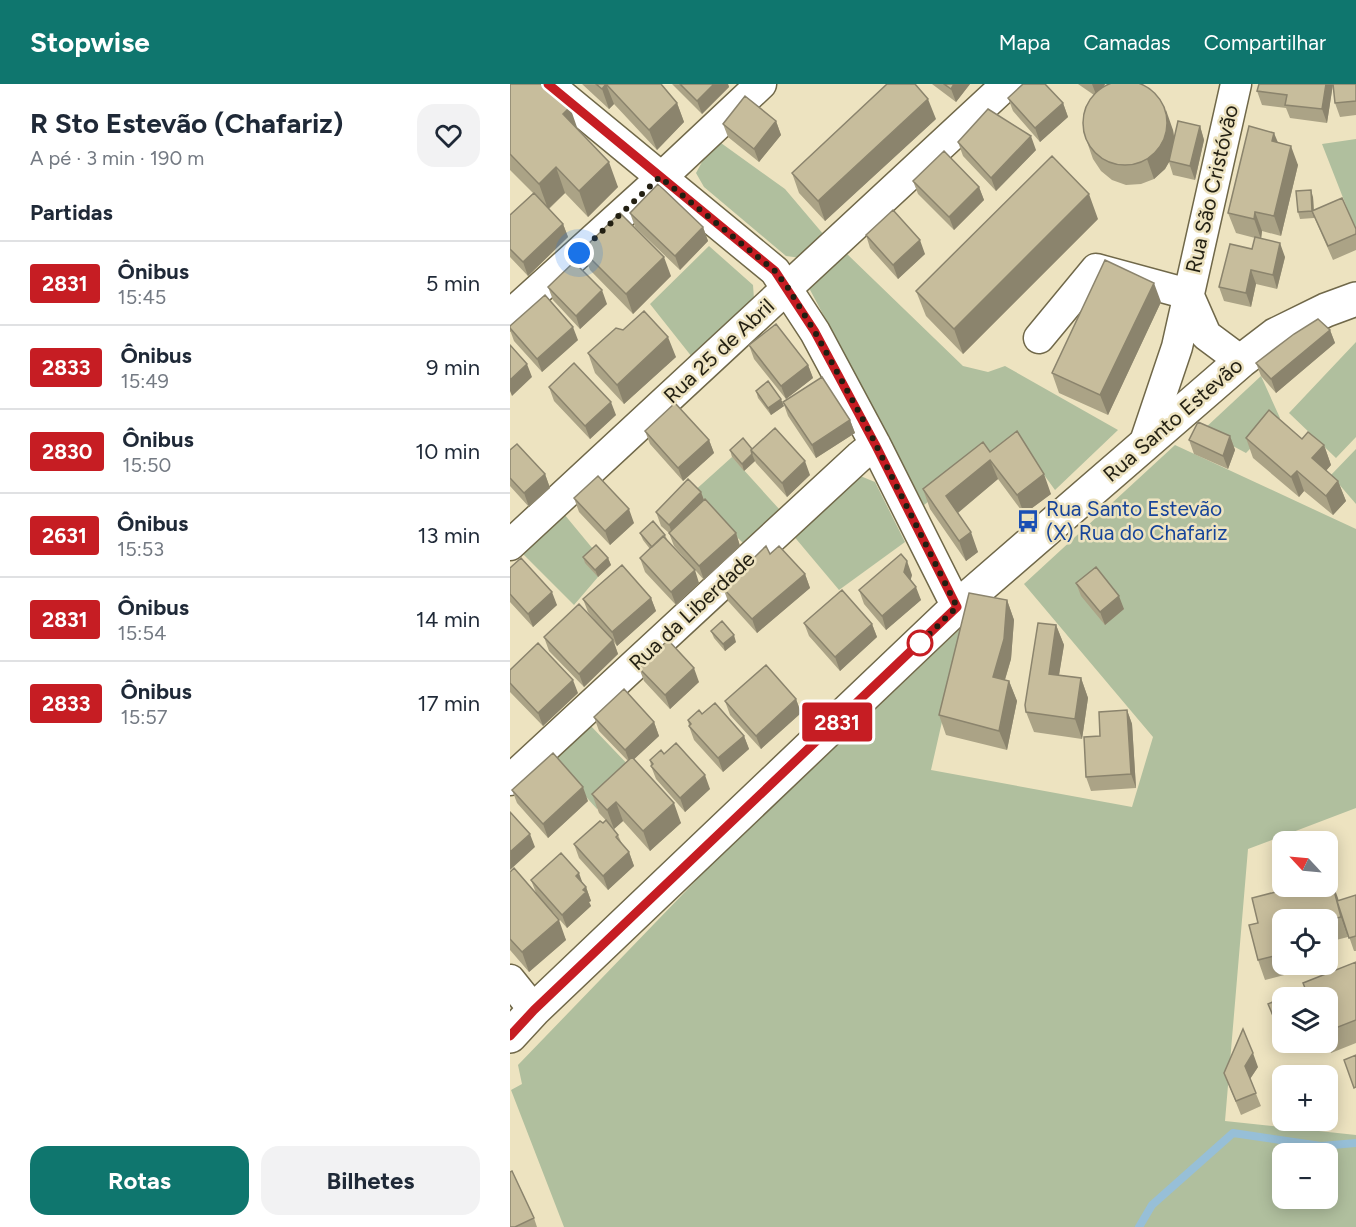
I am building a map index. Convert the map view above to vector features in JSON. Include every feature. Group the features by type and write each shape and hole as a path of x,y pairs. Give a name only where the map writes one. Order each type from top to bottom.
{"street":[{"path":"548,84 775,271 815,332 875,444 957,607"},
{"path":"510,315 761,84"},
{"name":"Rua 25 de Abril","path":"510,545 1007,84"},
{"name":"Rua São Cristóvão","path":"1144,445 1177,347 1236,84"},
{"path":"1039,338 1096,269 1188,294"},
{"name":"Rua São Cristóvão","path":"1188,294 1206,335 1241,361"},
{"name":"Rua Santo Estevão","path":"510,1036 534,1010 957,607 1241,361 1275,335 1326,310 1356,299"},
{"path":"1177,347 1187,371 1209,389"},
{"name":"Rua da Liberdade","path":"510,780 875,444"},
{"path":"510,980 534,1010"}],"green space":[{"path":"1356,139 1356,231 1322,144"},
{"path":"721,143 785,189 824,235 801,258 786,256 704,187 696,173 703,160"},
{"path":"709,246 753,285 754,299 692,357 650,304"},
{"path":"846,253 963,366 988,372 1005,366 1118,430 1055,490 1023,446 996,450 924,505 808,286"},
{"path":"1356,342 1356,437 1336,458 1289,413"},
{"path":"1261,376 1280,418 1246,453 1203,430"},
{"path":"1175,445 1356,529 1356,808 1295,831 1272,831 1272,840 1248,849 1225,1121 1272,1126 1272,1131 1319,1131 1356,1135 1356,1227 564,1227 511,1090 522,1084 518,1065 708,868 964,625 931,770 1132,807 1153,737 1024,584"},
{"path":"1356,449 1356,504 1331,475"},
{"path":"732,457 780,510 743,543 692,493"},
{"path":"853,473 875,482 905,542 839,590 792,534"},
{"path":"564,514 593,549 598,577 574,605 523,554"},
{"path":"589,724 635,772 597,809 552,759"}],"building":[{"path":"1125,81 1141,84 1155,93 1164,107 1167,123 1164,139 1155,153 1141,162 1125,165 1109,162 1095,153 1086,139 1083,123 1086,107 1095,93 1109,84"},
{"path":"510,84 547,84 570,107 563,114 609,162 579,191 556,167 539,184 510,154"},
{"path":"596,84 606,84 602,89"},
{"path":"606,84 661,84 677,103 649,130"},
{"path":"680,84 714,84 697,101"},
{"path":"887,84 915,84 928,99 818,201 792,173"},
{"path":"944,84 954,84 951,89"},
{"path":"1023,84 1045,84 1063,103 1035,128 1008,98"},
{"path":"1259,84 1326,84 1322,109 1285,105 1287,95 1257,91"},
{"path":"1333,84 1356,84 1356,101 1335,103"},
{"path":"745,96 776,121 754,149 723,124"},
{"path":"988,109 1031,136 991,178 958,142"},
{"path":"1178,121 1200,126 1190,166 1169,161"},
{"path":"1249,126 1274,133 1272,141 1291,146 1274,216 1255,212 1254,219 1228,213"},
{"path":"944,151 979,187 949,217 913,181"},
{"path":"1052,156 1089,194 954,329 916,291"},
{"path":"658,184 703,227 675,256 630,213"},
{"path":"1311,190 1312,211 1298,212 1296,191"},
{"path":"534,193 563,224 523,262 510,249 510,215"},
{"path":"1342,198 1356,229 1356,234 1328,246 1312,211"},
{"path":"893,210 920,240 893,265 866,235"},
{"path":"620,213 664,257 626,294 582,250"},
{"path":"1255,237 1280,243 1273,275 1251,270 1246,293 1219,287 1230,244 1252,249"},
{"path":"1105,260 1154,283 1100,395 1052,373"},
{"path":"574,262 602,290 576,316 548,287"},
{"path":"545,295 573,327 537,359 510,326"},
{"path":"644,311 668,337 617,385 588,353 616,328 623,330"},
{"path":"1318,319 1330,330 1271,379 1256,363"},
{"path":"776,324 808,365 781,386 749,345"},
{"path":"510,345 527,364 510,380"},
{"path":"574,363 611,402 585,426 549,387"},
{"path":"822,377 850,420 812,445 783,402"},
{"path":"768,381 781,399 768,408 756,391"},
{"path":"675,403 709,440 678,468 645,431"},
{"path":"1269,410 1302,439 1308,432 1324,445 1312,458 1338,481 1326,496 1297,471 1291,477 1246,438"},
{"path":"1198,422 1230,436 1223,456 1189,440"},
{"path":"775,428 805,461 782,483 751,450"},
{"path":"1017,431 1044,474 1017,495 990,460 946,496 971,532 959,541 923,489 983,442 990,452"},
{"path":"743,438 752,449 752,454 742,464 730,450"},
{"path":"517,444 545,474 524,493 510,478 510,450"},
{"path":"598,476 629,509 605,531 574,498"},
{"path":"688,479 701,492 669,525 656,512"},
{"path":"705,499 736,533 699,566 669,533"},
{"path":"653,521 665,535 652,547 640,533"},
{"path":"663,536 695,570 671,592 640,558"},
{"path":"596,545 608,558 595,570 583,557"},
{"path":"766,546 770,554 779,546 805,574 752,619 723,588"},
{"path":"901,554 907,561 904,572 916,587 882,616 859,590"},
{"path":"521,558 552,592 528,614 510,594 510,568"},
{"path":"622,565 651,598 612,632 583,599"},
{"path":"1096,567 1119,596 1100,612 1076,583"},
{"path":"842,590 872,624 835,657 804,623"},
{"path":"969,593 1007,600 1004,639 993,677 1009,681 999,731 939,715"},
{"path":"579,604 613,640 579,674 544,637"},
{"path":"722,621 734,635 723,644 711,631"},
{"path":"1038,623 1056,625 1049,674 1081,678 1075,719 1026,712 1025,705"},
{"path":"668,640 694,668 665,695 639,668"},
{"path":"538,643 573,680 538,713 510,683 510,670"},
{"path":"766,665 796,699 756,736 725,701"},
{"path":"624,689 654,722 625,750 594,717"},
{"path":"715,703 744,736 718,758 689,726 691,724 688,720 699,710 702,714"},
{"path":"1127,710 1131,774 1086,777 1084,737 1100,736 1099,712"},
{"path":"676,743 705,775 680,798 651,766 653,764 650,760 661,750 664,754"},
{"path":"553,753 583,787 543,824 512,790"},
{"path":"632,757 674,803 643,831 616,802 607,810 592,794"},
{"path":"510,812 530,834 510,852"},
{"path":"606,820 618,835 616,837 629,852 603,876 574,844 600,821 603,823"},
{"path":"561,853 579,873 576,876 586,887 583,890 586,892 562,915 531,880"},
{"path":"514,868 559,920 522,952 510,939 510,872"},
{"path":"1272,893 1272,897 1336,897 1341,917 1338,918 1338,909 1272,909 1272,956 1258,960 1249,925 1258,923 1252,898"},
{"path":"1356,895 1356,936 1349,938 1337,901"},
{"path":"1356,962 1356,1020 1338,1027 1338,987 1305,987 1303,983 1323,975 1338,975 1338,969"},
{"path":"1243,1029 1253,1053 1245,1066 1256,1093 1236,1101 1224,1073"},
{"path":"1356,1055 1356,1087 1354,1088 1344,1060"},
{"path":"512,1171 534,1218 515,1227 510,1227 510,1172"}],"waterway":[{"path":"1139,1227 1152,1205 1233,1133 1321,1146 1356,1143"}],"bus line":[{"name":"2831","path":"510,1036 534,1010 957,607 875,444 815,332 775,271 548,84"}],"place":[{"name":"Rua Santo Estevão (X) Rua do Chafariz","path":"1028,521"}],"route":[{"path":"579,253 660,177 775,271 815,332 875,444 957,607 920,643"}]}
